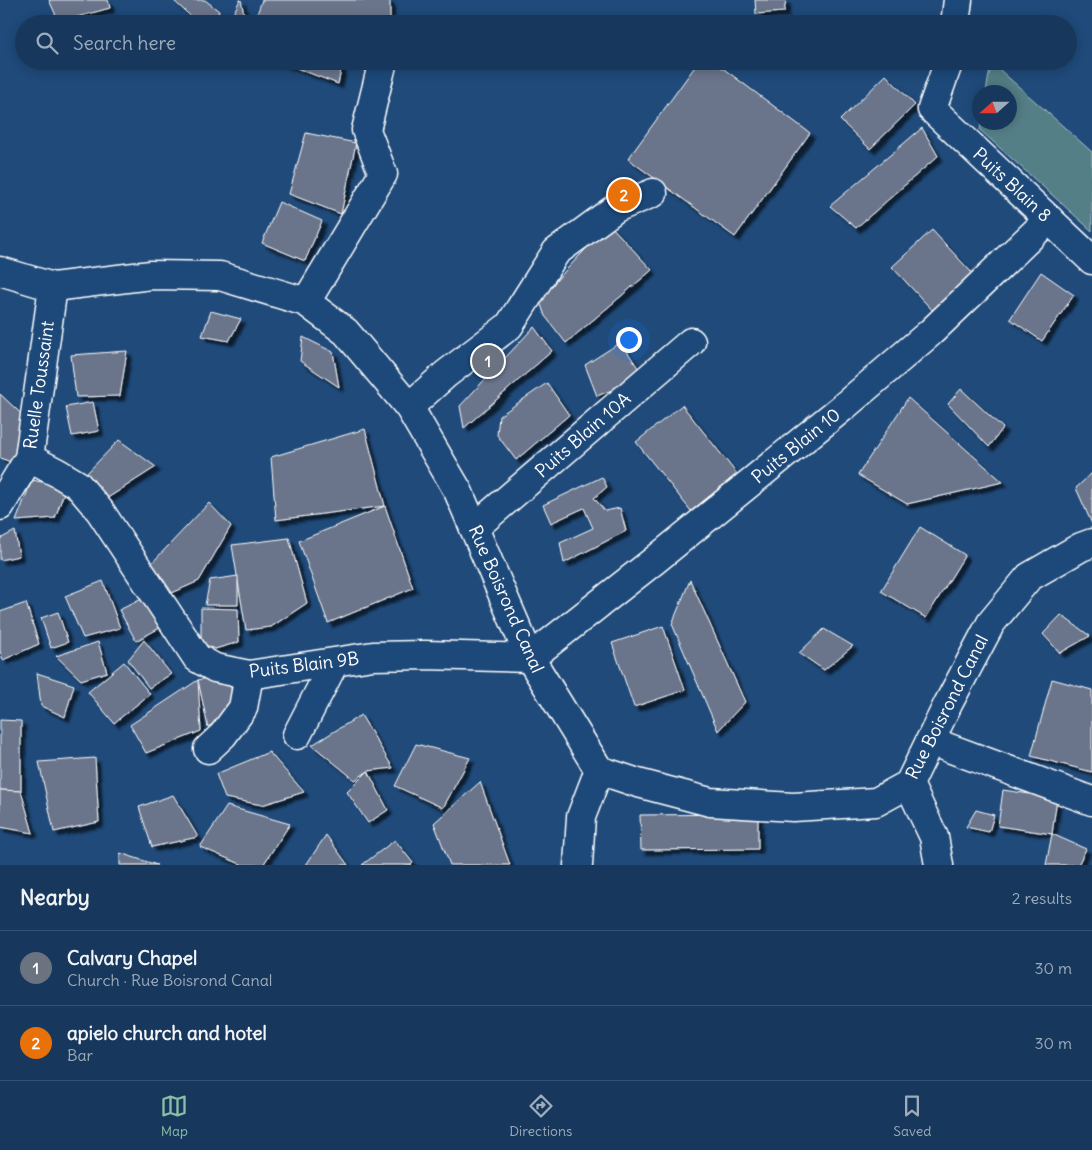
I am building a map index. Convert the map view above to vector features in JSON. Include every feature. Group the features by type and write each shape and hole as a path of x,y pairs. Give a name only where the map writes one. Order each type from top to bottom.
{"street":[{"path":"956,15 958,0"},
{"path":"306,302 383,174 366,130 381,70"},
{"name":"Puits Blain 8","path":"946,70 932,109 1092,260"},
{"path":"409,407 446,374 509,326 556,252 616,208 653,193"},
{"name":"Puits Blain 10","path":"530,658 655,560 842,408 931,332 1049,219"},
{"name":"Rue Boisrond Canal","path":"0,271 53,287 151,275 220,276 306,302 346,332 409,407 458,491 530,658 599,770 638,783 710,802 792,807 876,802 909,784 991,623 1029,577 1081,547 1092,543"},
{"name":"Ruelle Toussaint","path":"0,506 29,458 53,287"},
{"name":"Puits Blain 10A","path":"474,528 691,342"},
{"name":"Puits Blain 9B","path":"29,458 58,472 78,485 100,511 197,658 215,668 248,675 373,656 434,655 530,658"},
{"path":"297,735 334,663"},
{"path":"208,750 223,735 243,708 248,675"},
{"path":"930,741 1092,801"},
{"path":"578,865 581,817 599,770"},
{"path":"909,784 934,837 939,865"}],"green space":[{"path":"990,70 1000,70 1017,85 987,85"},
{"path":"1017,85 1092,152 1092,231 980,130 1017,130"}],"building":[{"path":"49,0 108,0 110,8 84,15 56,15"},
{"path":"173,0 205,0 219,11 217,15 189,15"},
{"path":"240,0 241,0 244,15 232,15"},
{"path":"262,0 390,0 390,15 257,15"},
{"path":"755,0 786,0 784,12 756,14"},
{"path":"301,70 341,70 338,84"},
{"path":"692,70 725,70 810,133 735,237 628,159"},
{"path":"886,75 915,105 870,149 840,120"},
{"path":"922,128 938,156 856,228 830,206"},
{"path":"306,133 356,143 341,214 289,194"},
{"path":"279,202 322,221 305,261 262,243"},
{"path":"609,224 652,270 566,343 545,316 539,299"},
{"path":"932,230 973,274 933,311 892,267"},
{"path":"1041,272 1074,295 1042,341 1010,319"},
{"path":"211,311 241,319 229,341 202,336"},
{"path":"534,327 552,351 464,428 460,406"},
{"path":"303,337 333,352 339,387 300,361"},
{"path":"621,342 644,377 597,396 585,365"},
{"path":"127,351 120,396 76,397 71,355"},
{"path":"547,383 569,415 516,460 497,435 499,416"},
{"path":"961,389 1003,428 989,447 948,404"},
{"path":"0,394 30,422 22,466 0,458"},
{"path":"908,398 1003,482 907,504 858,475"},
{"path":"93,402 99,431 72,436 66,407"},
{"path":"682,405 737,474 691,511 636,442"},
{"path":"365,429 385,506 276,520 271,457"},
{"path":"119,440 156,467 106,499 86,474"},
{"path":"1092,473 1092,524 1076,488"},
{"path":"602,477 607,487 594,498 605,511 620,508 626,531 564,563 560,543 593,528 584,508 551,523 543,505"},
{"path":"32,480 66,487 55,518 16,521"},
{"path":"209,503 231,526 199,581 172,593 149,566"},
{"path":"385,506 413,588 328,623 299,541"},
{"path":"920,527 965,555 926,618 881,591"},
{"path":"15,531 19,556 0,560 0,539"},
{"path":"289,538 307,603 271,627 246,630 232,545"},
{"path":"238,576 238,605 205,605 210,580"},
{"path":"690,580 745,702 718,731 672,624"},
{"path":"103,581 120,628 83,638 65,596"},
{"path":"148,596 165,625 136,641 119,610"},
{"path":"26,603 39,644 3,660 0,651 0,612"},
{"path":"201,608 238,609 239,642 215,649 201,643"},
{"path":"58,612 68,642 51,648 41,618"},
{"path":"1061,615 1090,636 1060,653 1043,634"},
{"path":"663,626 685,690 634,707 612,643"},
{"path":"824,629 853,646 824,670 799,653"},
{"path":"144,640 171,674 149,688 128,660"},
{"path":"98,642 107,672 81,680 56,656"},
{"path":"124,662 150,694 114,723 88,692"},
{"path":"37,673 74,685 65,717 41,706"},
{"path":"225,674 239,707 208,727 198,680"},
{"path":"1052,679 1092,690 1092,772 1031,756"},
{"path":"198,680 201,731 146,753 130,725"},
{"path":"361,715 393,768 368,771 355,780 312,745"},
{"path":"0,720 21,721 21,791 0,790"},
{"path":"416,744 470,758 443,808 395,786"},
{"path":"269,752 304,792 262,805 225,798 216,774"},
{"path":"95,758 99,822 54,832 39,762"},
{"path":"368,771 388,810 368,823 347,792"},
{"path":"480,782 510,865 450,865 434,823"},
{"path":"0,790 21,791 33,833 0,827"},
{"path":"1003,790 1057,798 1052,834 998,826"},
{"path":"173,795 198,837 152,847 139,807"},
{"path":"227,806 290,824 263,865 243,865 200,847"},
{"path":"976,810 994,815 989,832 966,827"},
{"path":"758,814 758,849 641,850 640,815"},
{"path":"1052,834 1086,849 1078,865 1046,865"},
{"path":"326,835 348,865 306,865"},
{"path":"395,840 413,863 411,865 362,865"},
{"path":"120,853 157,865 120,865"}],"place":[{"name":"apielo church and hotel","path":"624,195"},
{"name":"Calvary Chapel","path":"488,361"}]}
